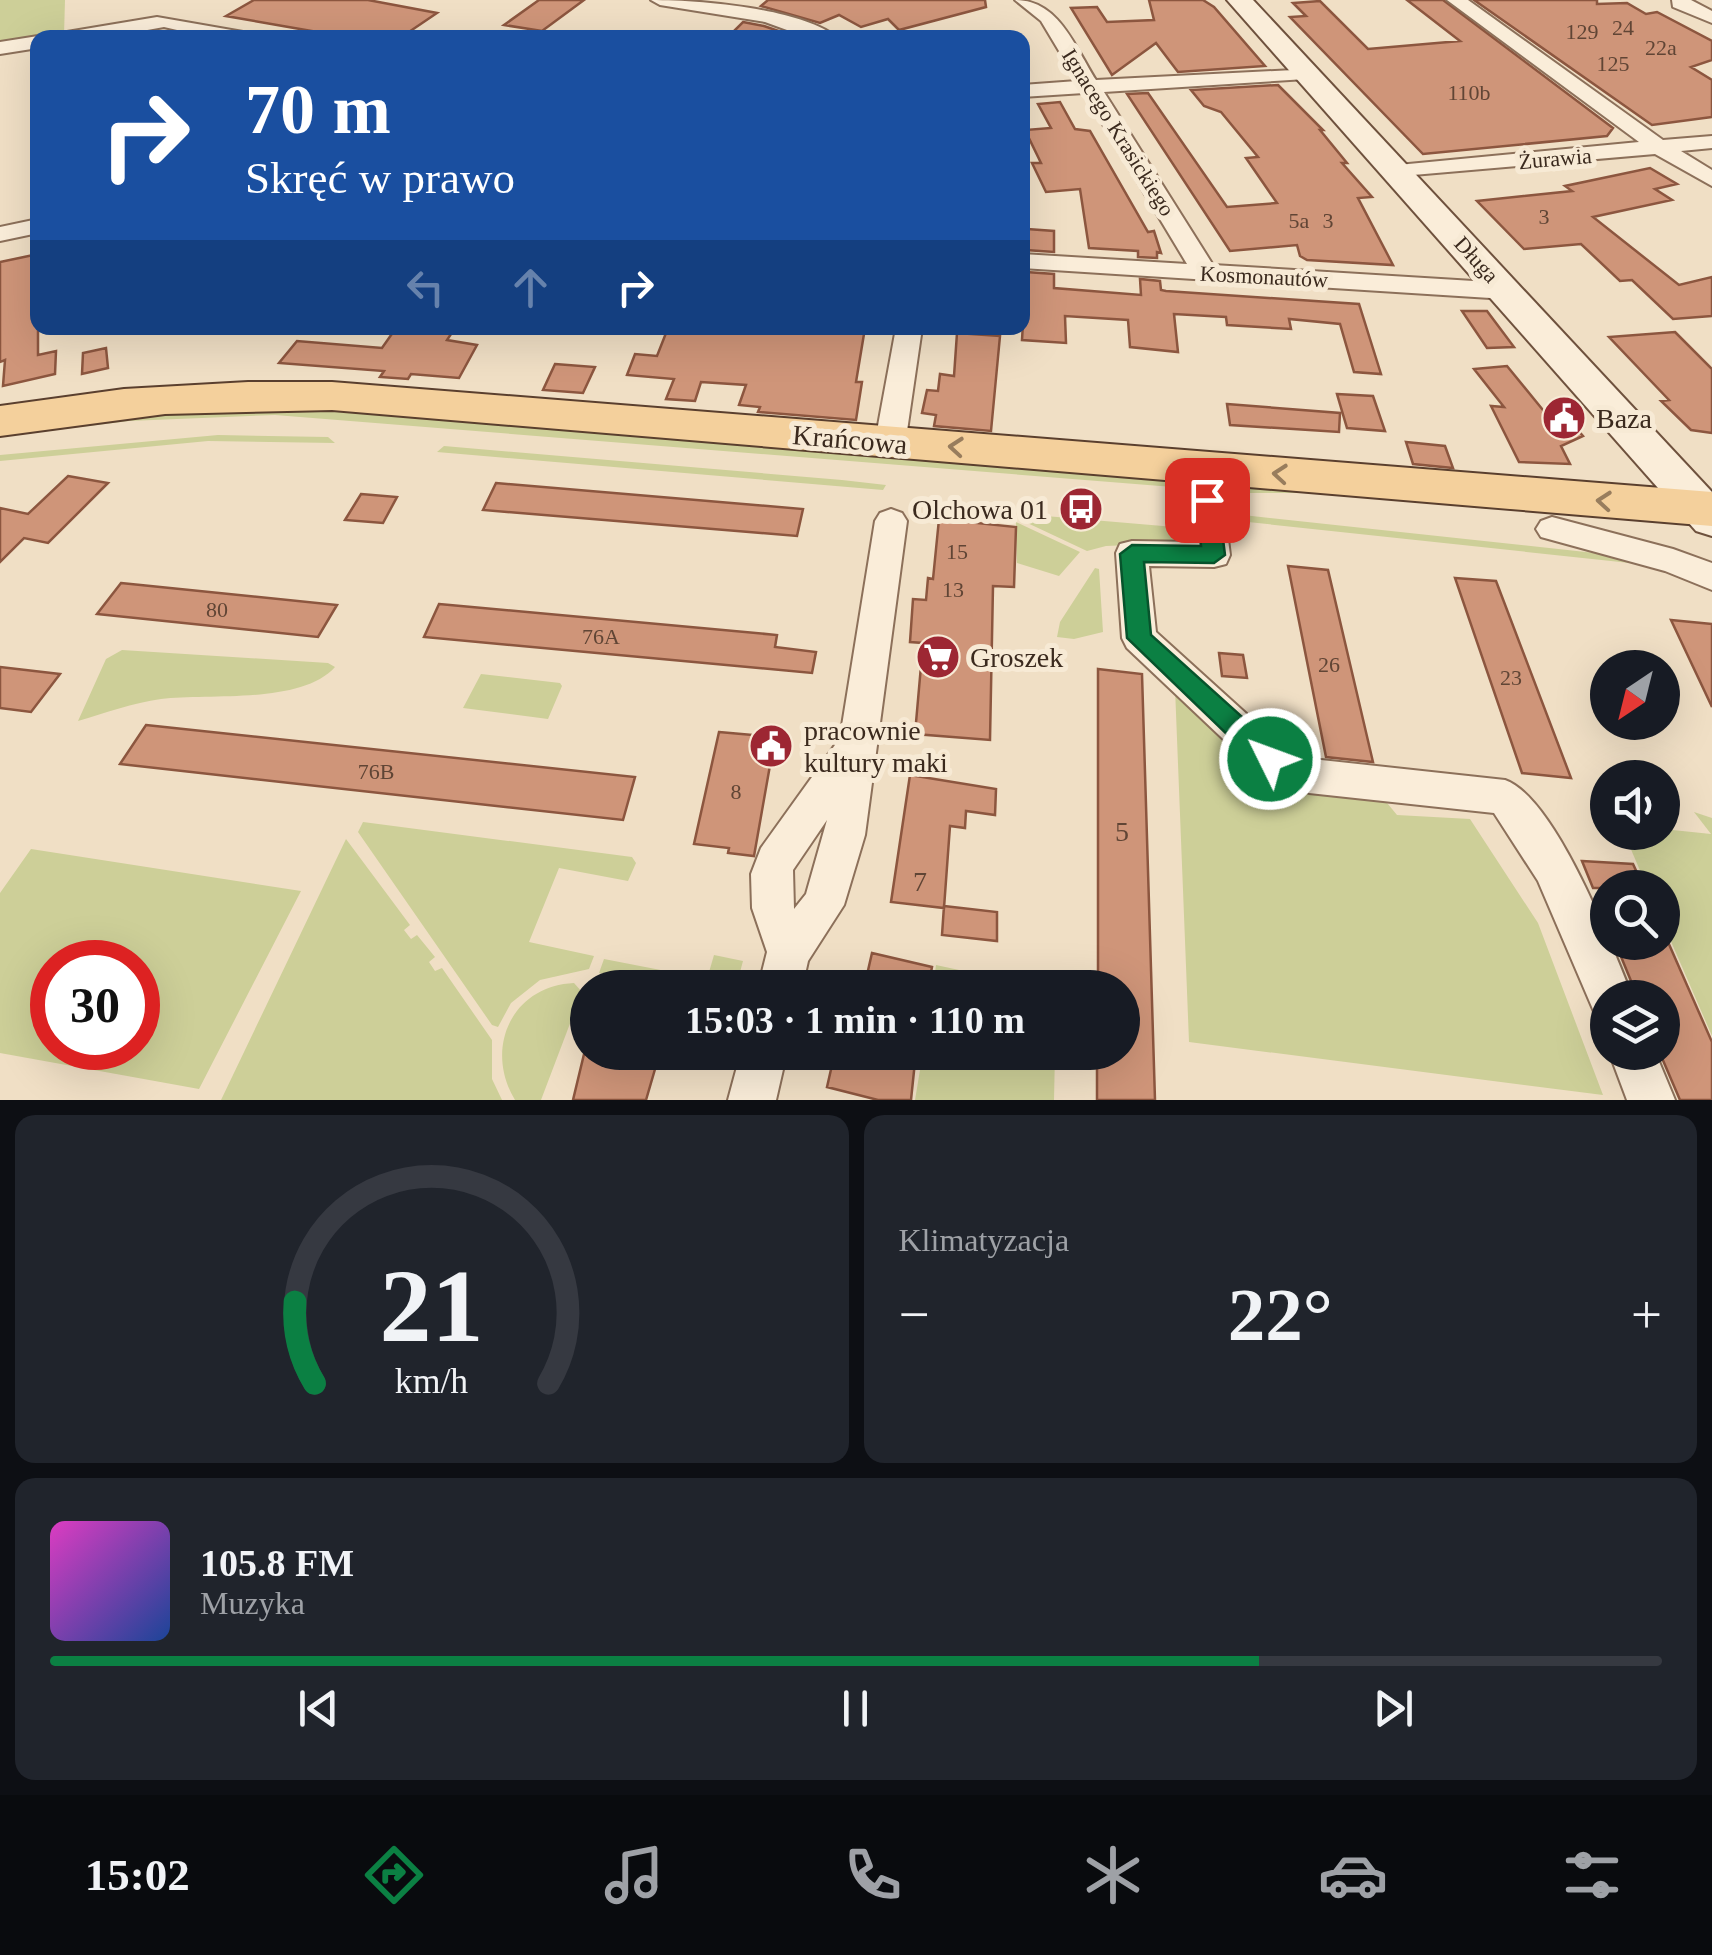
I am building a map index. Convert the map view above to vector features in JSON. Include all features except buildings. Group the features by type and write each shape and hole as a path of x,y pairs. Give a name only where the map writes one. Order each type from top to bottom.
{"main road":[{"name":"Krańcowa","path":"0,421 158,398 234,394 332,396 1709,520"},
{"name":"Krańcowa","path":"0,448 150,428 320,424 1552,529 1709,520"}],"street":[{"path":"164,28 167,0"},
{"path":"660,0 738,6 810,30"},
{"name":"Ignacego Krasickiego","path":"1024,0 1048,18 1205,273"},
{"name":"Długa","path":"1239,0 1709,520"},
{"path":"1456,0 1660,148 1712,180"},
{"path":"1675,1 1712,18"},
{"path":"0,48 30,43"},
{"path":"1030,91 1306,73"},
{"name":"Żurawia","path":"1398,172 1712,142"},
{"path":"0,234 30,228"},
{"name":"Kosmonautów","path":"1030,261 1506,291"},
{"path":"892,431 908,335"},
{"path":"1207,500 1214,555 1132,554 1139,638 1270,759 1309,776 1505,797 1531,828 1584,931 1604,980"},
{"path":"785,970 824,905 845,835 891,521"},
{"name":"Krańcowa","path":"1552,529 1673,561 1712,577"},
{"path":"785,970 768,899 768,880 775,862 861,740"},
{"path":"752,1100 760,1070"},
{"path":"1639,1070 1651,1100"}],"green space":[{"path":"0,0 65,0 64,30 30,30 30,41 0,46"},
{"path":"298,405 1324,493 1248,493 275,415 129,421 0,437 0,431 75,418"},
{"path":"218,435 328,437 335,443 208,441 0,461 0,455"},
{"path":"444,446 886,485 883,490 437,452"},
{"path":"1022,514 1198,529 1203,542 1106,546 1087,551 1021,520"},
{"path":"1243,515 1604,554 1639,564 1229,520"},
{"path":"1016,522 1080,552 1059,576 1017,563"},
{"path":"1095,568 1099,569 1103,632 1074,639 1057,637 1060,622"},
{"path":"122,650 328,663 335,667 320,679 277,692 161,699 78,721 106,659"},
{"path":"481,674 562,686 548,719 463,708"},
{"path":"1175,688 1284,780 1378,792 1397,815 1470,819 1538,923 1590,1061 1590,1070 1594,1070 1603,1095 1189,1042"},
{"path":"1694,812 1712,818 1712,1036 1679,960 1680,870 1640,870 1631,850 1680,850 1680,831 1711,834"},
{"path":"363,822 632,857 636,863 628,881 559,868 529,942 594,956 589,969 570,970 570,973 540,980 511,1003 498,1027 492,1025 358,832"},
{"path":"346,839 410,925 404,930 411,939 417,935 435,957 429,962 435,971 442,968 492,1040 492,1079 502,1100 221,1100"},
{"path":"31,849 301,891 199,1089 94,1070 160,1070 160,940 30,940 30,1058 0,1053 0,893"},
{"path":"714,955 743,961 741,970 710,970"},
{"path":"604,959 661,970 600,970"},
{"path":"570,984 570,1024 541,1100 515,1100 502,1061 503,1041 519,1008 552,987"},
{"path":"920,1070 1055,1070 1054,1100 915,1100"}],"place":[{"name":"Baza","path":"1564,418"},
{"name":"Olchowa 01","path":"1081,509"},
{"name":"Groszek","path":"938,657"},
{"name":"pracownie kultury maki","path":"771,746"}],"route":[{"path":"1207,500 1214,555 1132,554 1139,638 1270,759"}]}
